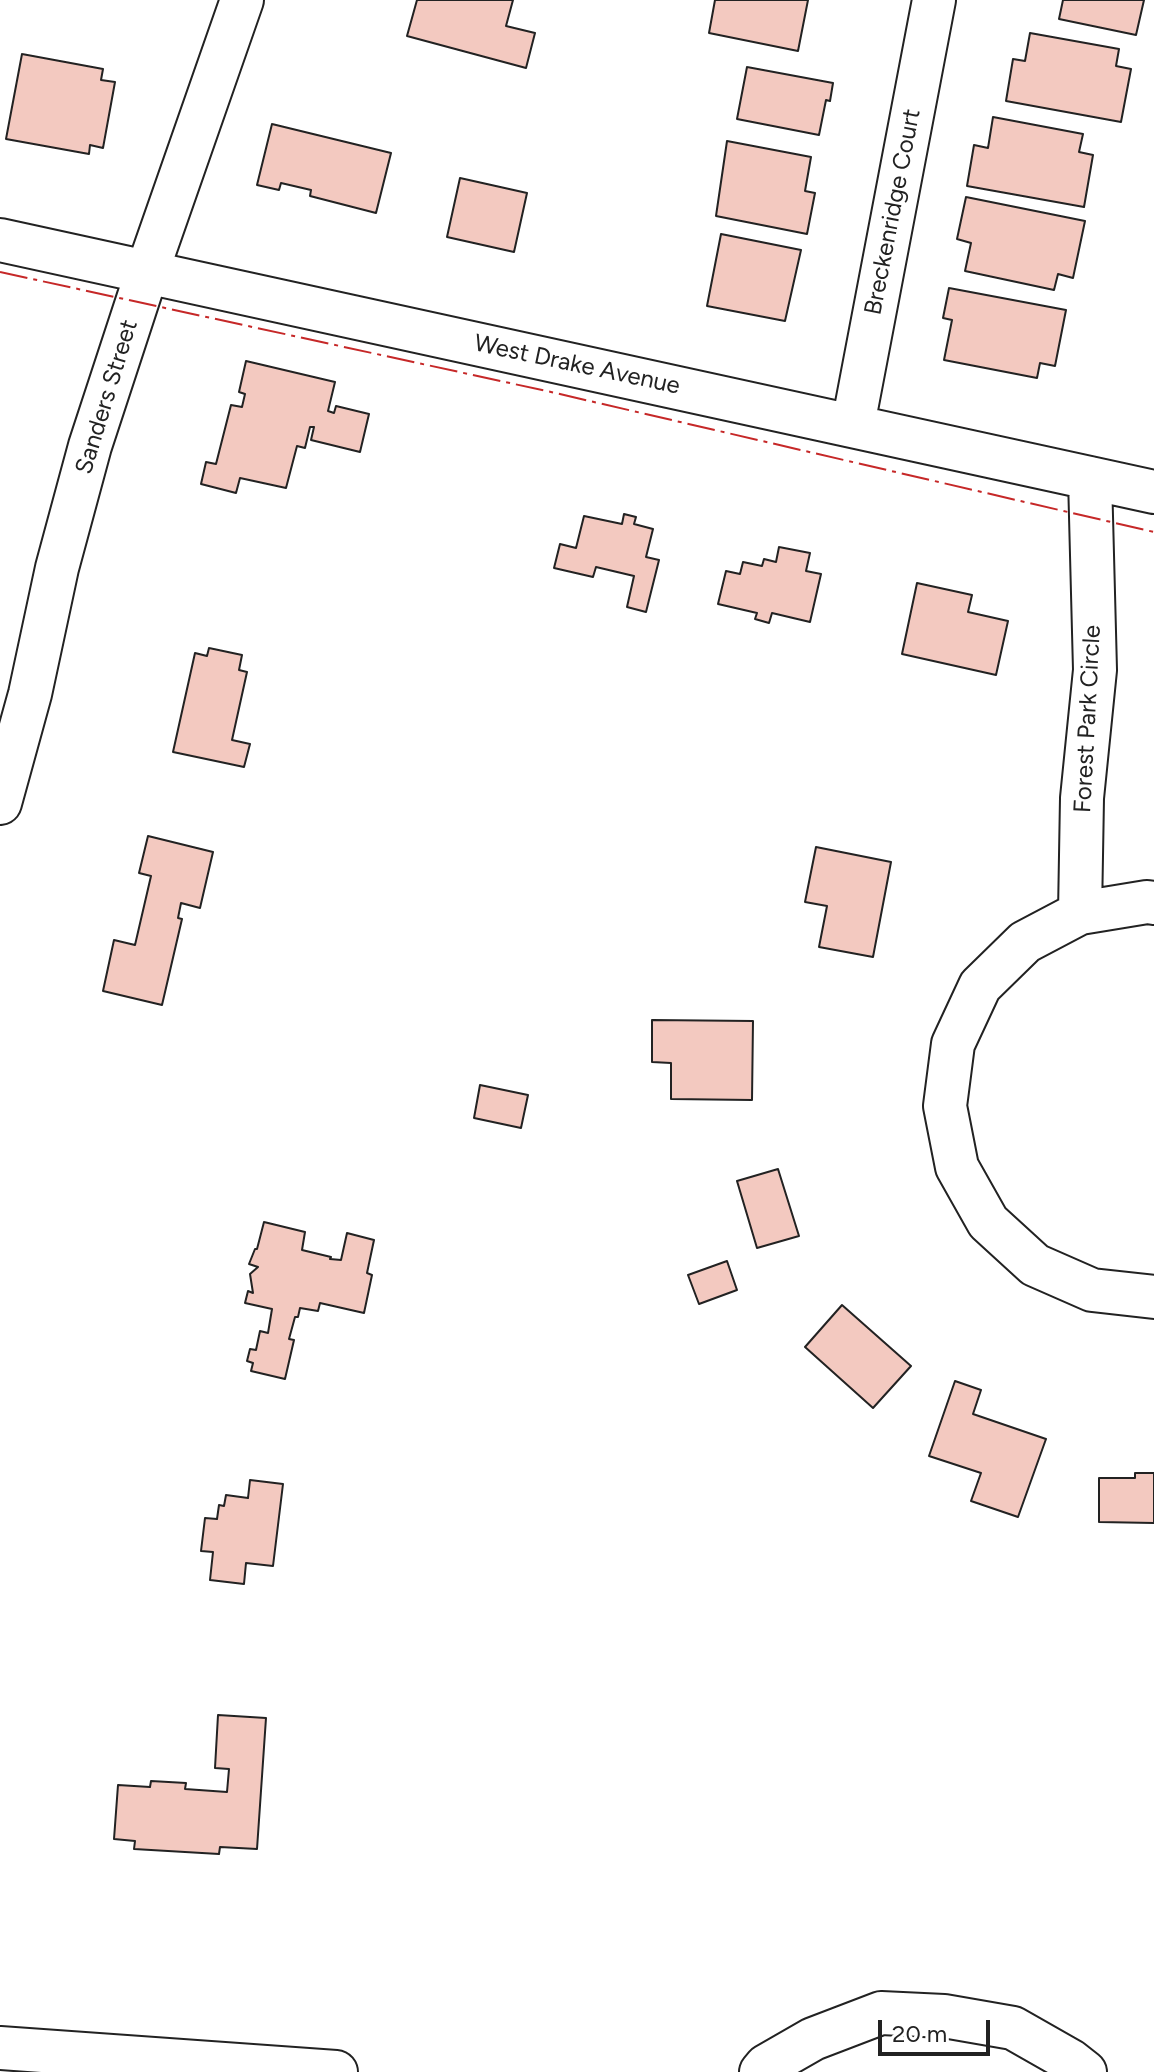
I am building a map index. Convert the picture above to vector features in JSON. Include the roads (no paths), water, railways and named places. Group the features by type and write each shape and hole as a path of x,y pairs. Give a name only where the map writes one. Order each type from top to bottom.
{"street":[{"name":"Sanders Street","path":"0,803 30,694 57,568 90,446 242,0"},
{"name":"Breckenridge Court","path":"853,425 934,0"},
{"name":"West Drake Avenue","path":"0,240 1154,492"},
{"name":"Forest Park Circle","path":"1080,913 1082,798 1095,670 1090,478"},
{"path":"1154,903 1080,913 1025,942 980,986 953,1044 945,1106 957,1167 988,1222 1035,1265 1092,1290 1154,1297"},
{"path":"761,2072 813,2039 881,2013 944,2016 1013,2028 1085,2072"},
{"path":"0,2048 336,2072"}]}
